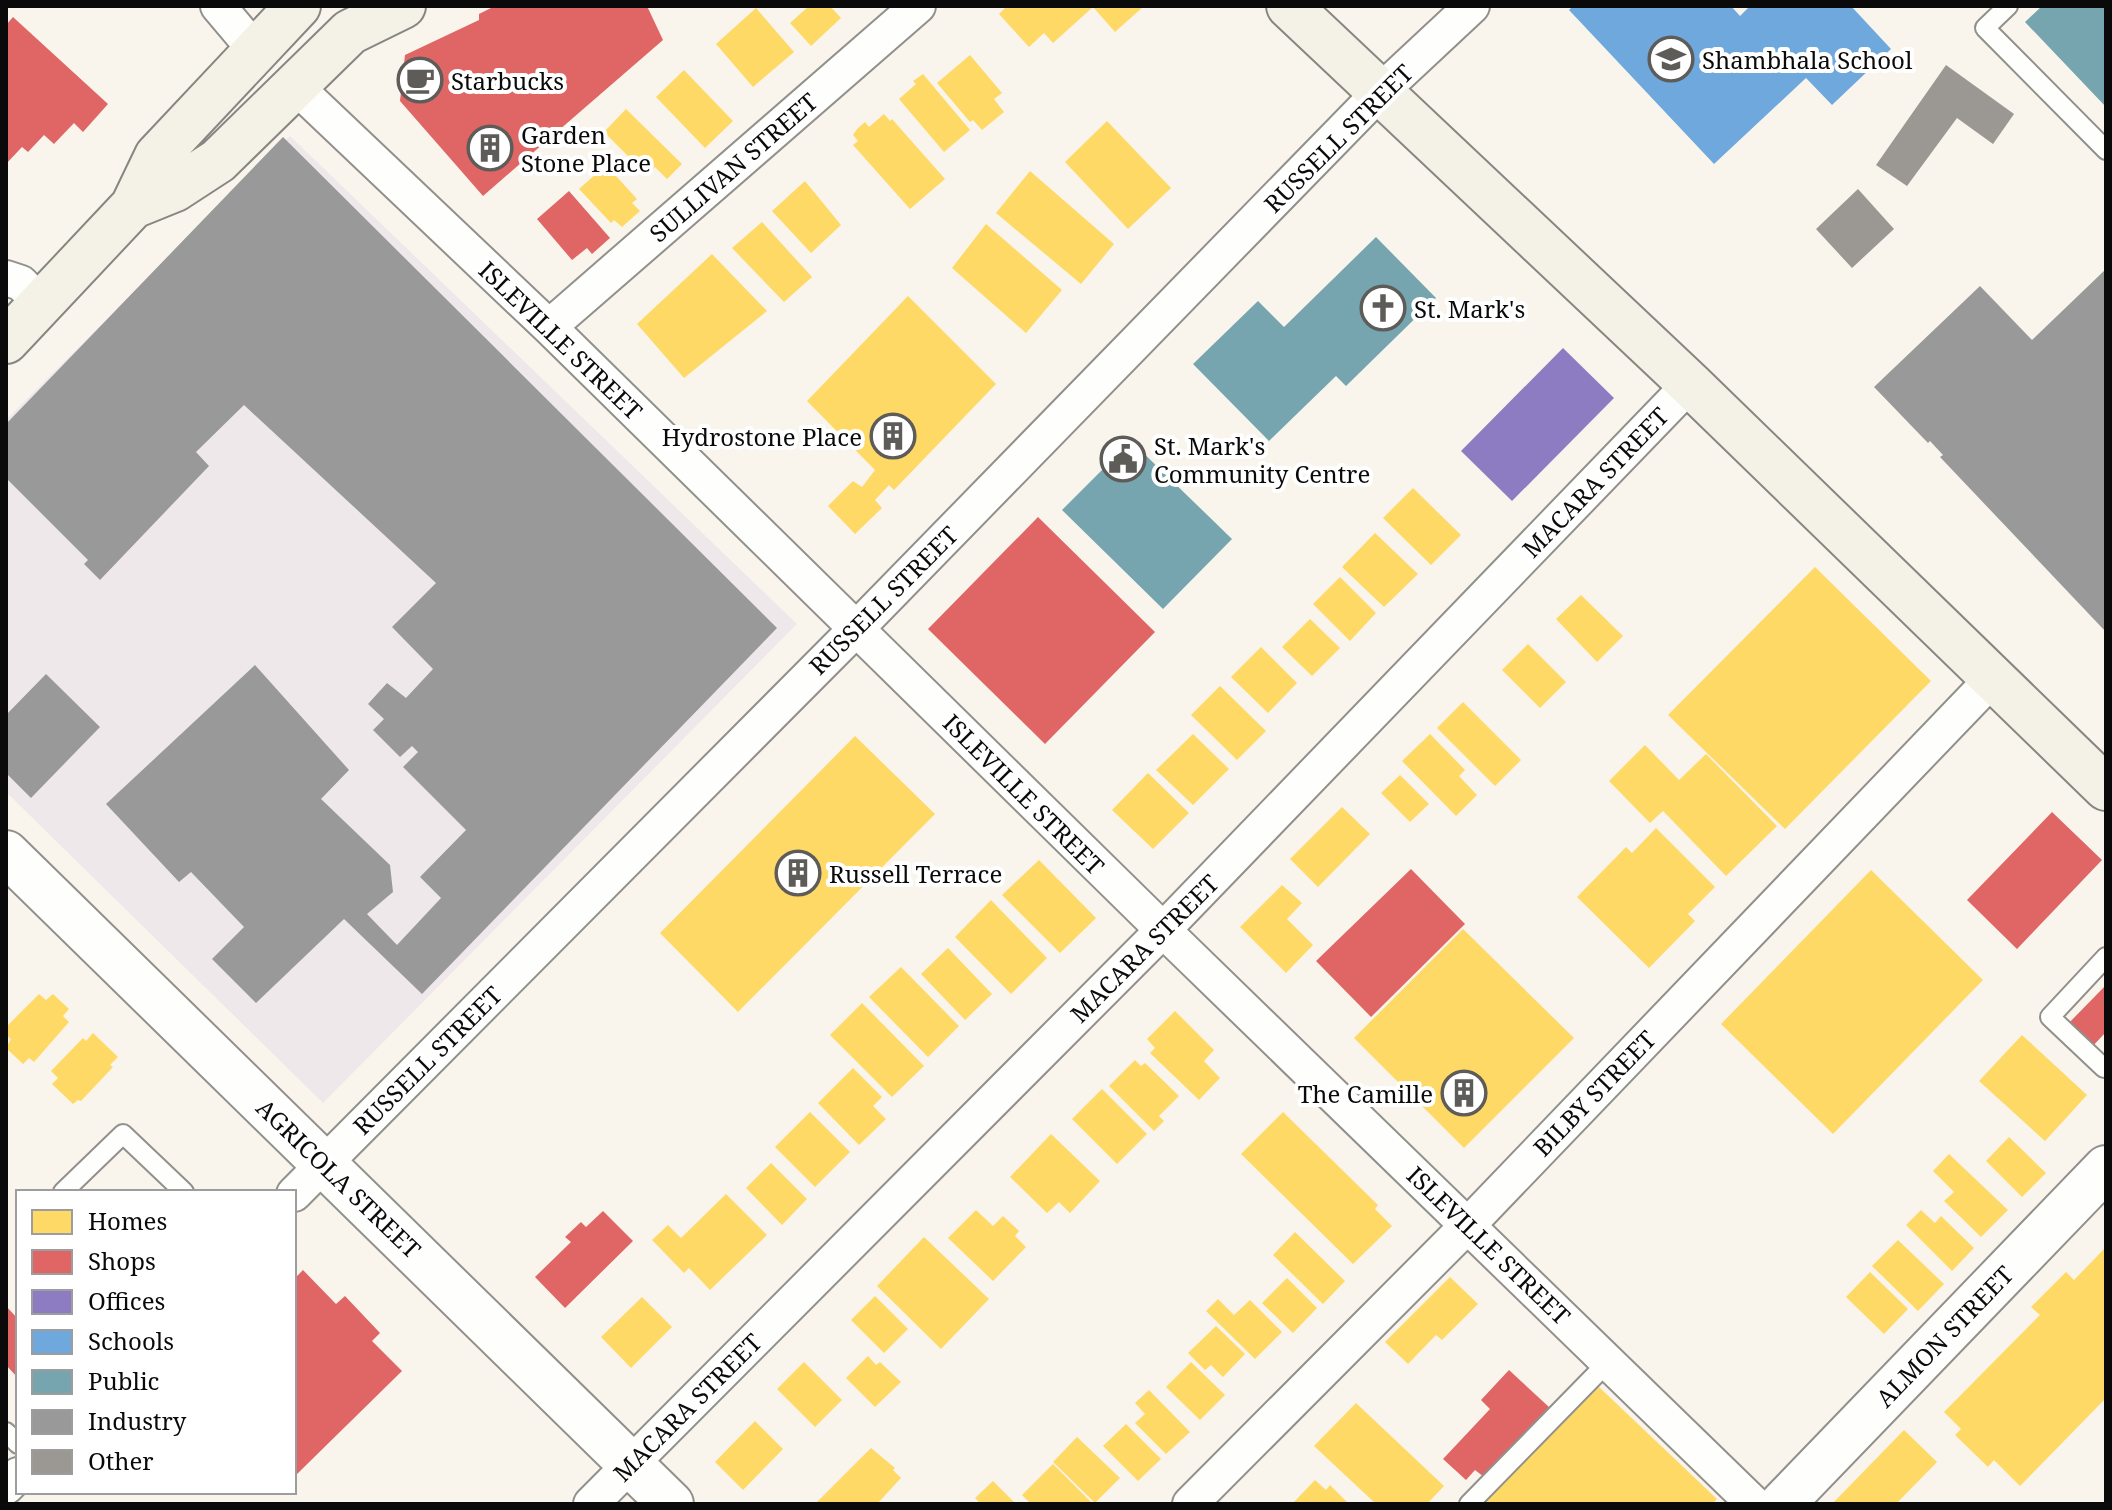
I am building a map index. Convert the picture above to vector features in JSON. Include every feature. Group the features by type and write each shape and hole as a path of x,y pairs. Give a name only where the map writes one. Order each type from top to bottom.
{"main road":[{"path":"6,341 133,206 157,156 298,6"},
{"path":"133,206 175,189 218,161 350,32 403,6"},
{"path":"1289,6 1690,384 2106,788"}],"street":[{"path":"218,6 256,51"},
{"name":"SULLIVAN STREET","path":"549,327 918,6"},
{"name":"RUSSELL STREET","path":"309,1178 857,628 1381,91 1472,6"},
{"name":"ISLEVILLE STREET","path":"294,85 549,327 1754,1504"},
{"path":"6,278 21,283 41,304"},
{"name":"MACARA STREET","path":"591,1504 1163,930 1690,384"},
{"name":"BILBY STREET","path":"1190,1504 1468,1225 1994,677"},
{"name":"AGRICOLA STREET","path":"6,853 309,1178 671,1504"},
{"name":"ALMON STREET","path":"1782,1504 2106,1168"}],"lane":[{"path":"2008,6 1985,28 2106,150"},
{"path":"2106,957 2080,998 2050,1017 2104,1068 2106,1065"},
{"path":"65,1190 123,1134 182,1190"},
{"path":"1469,1504 1609,1361"}],"shaded area":[{"path":"290,136 797,624 323,1103 6,792 6,420"}],"building: Homes":[{"path":"809,6 830,6 841,18 811,46 790,23"},
{"path":"1007,6 1144,6 1115,32 1093,7 1053,43 1044,33 1029,47 999,14"},
{"path":"756,8 794,52 753,87 716,44"},
{"path":"970,55 1002,93 994,99 1004,112 982,130 973,120 970,122 937,83"},
{"path":"684,70 733,121 705,148 656,97"},
{"path":"923,74 970,130 944,152 899,99"},
{"path":"626,109 682,164 667,179 655,167 650,172 641,164 638,166 604,132"},
{"path":"884,114 890,121 892,119 945,179 910,209 853,145 858,141 853,135 857,129 865,122 869,127"},
{"path":"1107,121 1171,188 1128,229 1065,162"},
{"path":"606,165 637,199 632,203 640,211 622,227 614,220 611,223 579,189"},
{"path":"1030,171 1114,244 1081,284 996,213"},
{"path":"805,181 841,225 811,253 772,211"},
{"path":"762,222 812,277 784,302 732,248"},
{"path":"986,224 1062,290 1026,333 952,268"},
{"path":"712,254 767,311 684,378 637,324"},
{"name":"Hydrostone Place","path":"908,296 996,384 894,490 889,485 875,500 882,508 855,534 828,506 853,481 862,487 875,470 807,401"},
{"path":"1413,488 1461,535 1431,565 1383,518"},
{"path":"1375,533 1418,574 1384,607 1342,567"},
{"path":"1815,567 1931,681 1785,829 1668,715"},
{"path":"1340,577 1376,613 1350,641 1313,604"},
{"path":"1581,595 1623,636 1597,662 1556,619"},
{"path":"1310,619 1340,648 1312,676 1282,647"},
{"path":"1528,644 1566,682 1540,708 1502,670"},
{"path":"1261,647 1297,683 1268,713 1231,677"},
{"path":"1220,686 1266,731 1237,760 1191,715"},
{"path":"1463,702 1521,760 1495,786 1437,728"},
{"path":"1193,734 1229,769 1193,805 1156,770"},
{"path":"1430,734 1465,770 1459,776 1477,795 1456,816 1402,761"},
{"name":"Russell Terrace","path":"855,736 935,814 738,1012 660,933"},
{"path":"1645,745 1679,780 1706,754 1777,826 1726,876 1663,811 1650,823 1609,781"},
{"path":"1148,773 1189,813 1153,849 1112,810"},
{"path":"1400,775 1429,804 1410,822 1381,793"},
{"path":"1342,807 1370,834 1318,887 1290,859"},
{"path":"1656,828 1715,887 1688,914 1695,921 1649,968 1577,897 1626,847 1632,853"},
{"path":"1039,860 1096,918 1060,953 1002,895"},
{"path":"1871,870 1983,980 1833,1134 1721,1024"},
{"path":"1282,885 1302,903 1287,919 1313,945 1286,973 1240,927"},
{"path":"991,900 1047,958 1011,994 955,937"},
{"name":"The Camille","path":"1463,929 1574,1038 1464,1148 1354,1038"},
{"path":"948,948 992,994 965,1020 921,974"},
{"path":"901,967 959,1026 928,1057 869,997"},
{"path":"39,994 46,1000 53,994 69,1009 63,1016 69,1022 34,1062 29,1058 23,1064 6,1048 11,1039 6,1035 6,1027"},
{"path":"862,1003 924,1066 892,1097 830,1035"},
{"path":"1175,1011 1214,1050 1204,1061 1220,1078 1199,1100 1150,1053 1155,1048 1147,1039"},
{"path":"93,1033 118,1057 110,1065 113,1067 81,1101 73,1104 52,1084 58,1078 51,1071 83,1038 86,1041"},
{"path":"2022,1035 2087,1095 2045,1141 1979,1081"},
{"path":"1135,1060 1141,1066 1145,1063 1179,1096 1159,1116 1164,1121 1154,1131 1109,1086"},
{"path":"853,1068 882,1097 873,1106 886,1119 859,1145 818,1103"},
{"path":"1102,1089 1147,1134 1117,1164 1072,1119"},
{"path":"810,1112 850,1152 815,1187 775,1147"},
{"path":"1283,1112 1378,1205 1375,1209 1392,1226 1353,1264 1241,1154"},
{"path":"1051,1134 1100,1181 1070,1213 1059,1202 1047,1213 1010,1177"},
{"path":"2009,1137 2046,1173 2022,1197 1986,1161"},
{"path":"1949,1154 2008,1210 1981,1237 1944,1201 1954,1192 1933,1171"},
{"path":"771,1163 807,1199 782,1225 746,1188"},
{"path":"726,1194 767,1235 710,1290 689,1268 684,1273 652,1240 668,1225 681,1238"},
{"path":"976,1210 993,1226 1003,1216 1019,1231 1015,1236 1026,1247 993,1281 948,1238"},
{"path":"1921,1210 1935,1223 1941,1216 1974,1248 1952,1271 1906,1225"},
{"path":"1295,1232 1345,1281 1323,1304 1273,1255"},
{"path":"924,1237 989,1299 941,1349 877,1286"},
{"path":"1898,1240 1944,1284 1918,1311 1872,1266"},
{"path":"2106,1247 2106,1398 2020,1486 1994,1460 1988,1467 1955,1435 1961,1429 1944,1412 2040,1315 2031,1307 2066,1272 2074,1280"},
{"path":"1870,1272 1908,1309 1884,1334 1846,1297"},
{"path":"1450,1277 1478,1304 1442,1340 1436,1335 1408,1364 1385,1342"},
{"path":"1287,1278 1317,1308 1293,1333 1262,1303"},
{"path":"875,1296 908,1329 884,1353 851,1320"},
{"path":"642,1297 672,1327 631,1368 601,1337"},
{"path":"1218,1299 1234,1315 1250,1300 1282,1332 1255,1359 1206,1311"},
{"path":"1216,1326 1245,1354 1223,1377 1211,1365 1205,1370 1188,1353"},
{"path":"868,1356 876,1365 880,1362 901,1382 875,1407 846,1378"},
{"path":"804,1362 842,1400 815,1427 777,1389"},
{"path":"1191,1362 1225,1395 1200,1420 1166,1387"},
{"path":"1599,1387 1717,1499 1712,1504 1481,1504"},
{"path":"1149,1390 1190,1432 1166,1454 1135,1423 1145,1414 1135,1403"},
{"path":"1356,1403 1444,1486 1427,1504 1376,1504 1314,1446"},
{"path":"755,1421 783,1449 743,1490 715,1462"},
{"path":"1126,1424 1161,1459 1138,1481 1103,1446"},
{"path":"1904,1430 1937,1462 1897,1503 1832,1504"},
{"path":"1077,1437 1120,1478 1095,1503 1053,1462"},
{"path":"871,1448 895,1468 893,1470 901,1478 877,1504 815,1504"},
{"path":"1053,1464 1091,1504 1031,1504 1022,1495"},
{"path":"1315,1480 1326,1490 1330,1485 1349,1504 1292,1504"},
{"path":"993,1481 1016,1504 981,1504 975,1498"}],"building: Shops":[{"name":"Garden Stone Place","path":"495,6 647,6 663,40 483,196 400,101 405,55 479,20 479,14"},
{"path":"13,17 108,104 83,132 74,123 54,144 44,135 28,152 22,147 6,164 6,25"},
{"path":"569,191 610,238 592,254 587,248 572,260 537,219"},
{"path":"1038,517 1155,632 1045,744 928,629"},
{"path":"2052,812 2102,860 2017,949 1967,900"},
{"path":"1411,869 1465,924 1371,1017 1316,961"},
{"path":"2106,985 2106,1032 2090,1049 2066,1026"},
{"path":"603,1211 633,1241 565,1308 535,1277 571,1242 565,1237 581,1222 586,1227"},
{"path":"303,1270 336,1304 345,1296 380,1333 372,1341 402,1371 296,1475 296,1277"},
{"path":"6,1306 16,1317 16,1376 6,1365"},
{"path":"1509,1370 1549,1407 1484,1477 1475,1470 1466,1480 1443,1459 1490,1409 1481,1400"}],"building: Offices":[{"path":"1563,348 1614,398 1512,501 1461,451"}],"building: Schools":[{"path":"1573,6 1731,6 1740,16 1750,6 1851,6 1891,49 1832,105 1806,78 1714,164 1569,10"}],"building: Public":[{"path":"2042,6 2106,6 2106,107 2025,22"},
{"path":"1376,237 1436,298 1346,386 1336,376 1269,441 1193,364 1258,301 1284,327"},
{"path":"1131,441 1232,539 1163,609 1062,510"}],"building: Industry":[{"path":"283,137 777,628 422,994 344,919 256,1003 212,959 244,927 191,872 179,882 106,804 255,665 349,770 321,799 390,865 393,892 367,914 397,945 441,898 420,877 466,830 403,767 418,752 412,746 400,757 373,730 384,719 368,704 387,683 406,698 433,669 392,627 436,583 244,405 196,452 209,466 100,580 84,564 88,560 6,478 6,424"},
{"path":"2106,269 2106,632 1940,457 1943,455 1930,441 1928,443 1874,387 1980,286 2032,340"},
{"path":"46,674 100,727 31,798 6,773 6,715"}],"building: Other":[{"path":"1946,65 2014,114 1993,144 1957,118 1907,186 1876,165"},
{"path":"1858,189 1894,229 1852,268 1816,229"}],"place":[{"name":"Shambhala School","path":"1671,59"},
{"name":"Starbucks","path":"420,80"},
{"name":"Garden Stone Place","path":"490,148"},
{"name":"St. Mark's","path":"1383,308"},
{"name":"Hydrostone Place","path":"893,436"},
{"name":"St. Mark's Community Centre","path":"1123,459"},
{"name":"Russell Terrace","path":"798,873"},
{"name":"The Camille","path":"1464,1093"}]}
